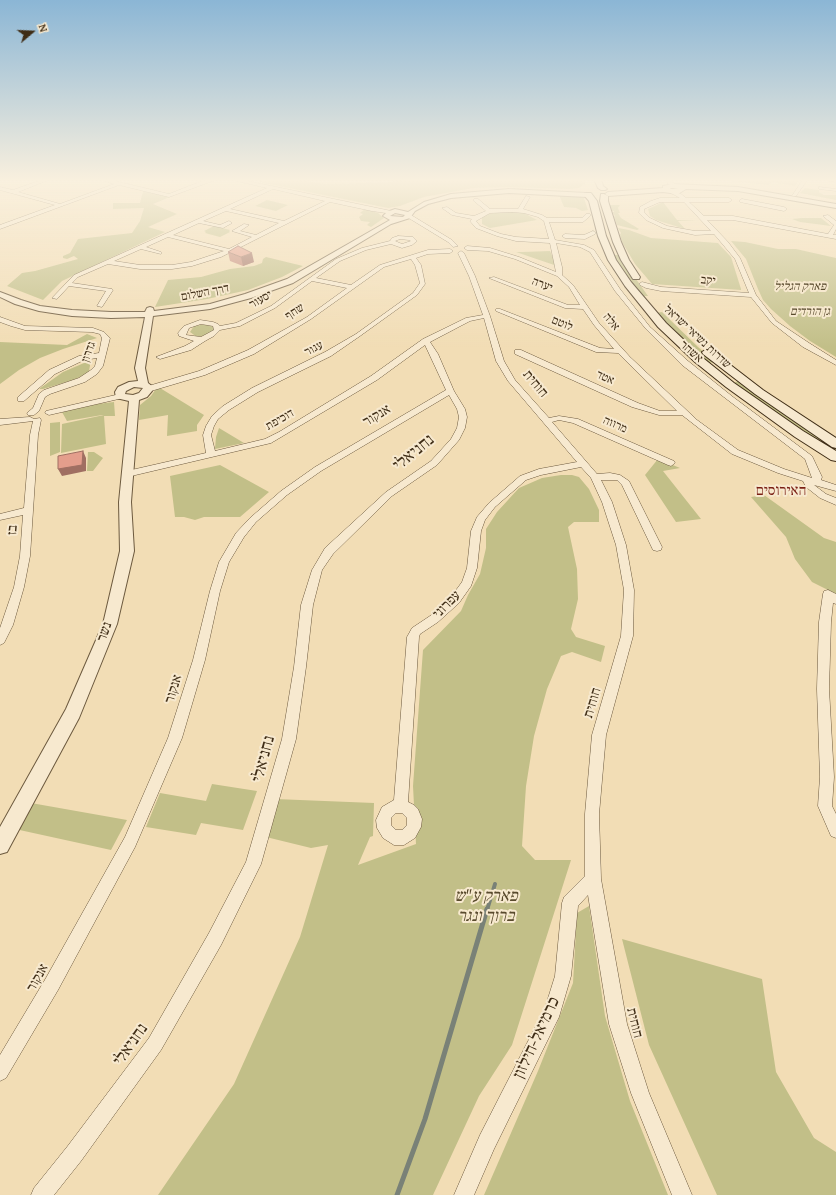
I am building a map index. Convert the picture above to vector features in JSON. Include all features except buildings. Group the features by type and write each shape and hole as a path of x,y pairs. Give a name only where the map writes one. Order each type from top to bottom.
{"main road":[{"name":"שדרות נשיאי ישראל","path":"602,235 612,260 628,284 662,324 699,360 730,385 793,430 836,458"},
{"name":"שדרות נשיאי ישראל","path":"615,235 625,260 651,296"},
{"name":"שדרות נשיאי ישראל","path":"697,343 759,392 836,444"}],"street":[{"path":"55,298 76,276 168,235 230,251"},
{"path":"249,235 257,237"},
{"path":"106,262 140,267 192,264 219,256 261,235"},
{"name":"דרך השלום","path":"0,288 26,299 43,304 76,310 150,312 209,303 245,294 274,283 313,264 359,235"},
{"name":"דרך השלום","path":"0,294 18,302 40,308 72,313 111,315 210,306 278,286 299,276 369,235"},
{"name":"חוחית","path":"440,235 450,240 458,250 472,276 500,361 512,381 595,477 607,502 621,546 629,590 627,636 599,735 592,814 593,879 618,1024 640,1093 682,1195"},
{"path":"498,235 516,239 585,238 591,235"},
{"path":"551,235 559,267 559,275"},
{"path":"717,235 738,259 753,295 770,317 788,333 836,363"},
{"path":"822,235 836,237"},
{"name":"אשחר","path":"552,238 576,244 592,251 617,290 648,328 685,363 730,400 809,458 813,479"},
{"name":"יסעור","path":"160,357 188,348 202,339 212,335 218,329 238,325 273,307 338,260 364,249 392,242"},
{"path":"194,247 200,244"},
{"path":"140,247 159,253"},
{"name":"אלה","path":"458,250 488,249 559,275 571,286 596,324 620,351 685,413 724,444 741,455 781,471 813,479 836,482"},
{"name":"שחף","path":"146,386 202,373 251,352 309,318 350,287 382,266 412,256 434,251 458,250"},
{"name":"עגור","path":"211,455 207,435 210,426 226,408 255,390 328,354 358,335 415,294 424,282 418,265 412,256"},
{"name":"יערה","path":"492,278 567,307 585,307"},
{"path":"311,279 350,287"},
{"path":"67,284 110,290 100,306"},
{"name":"יקב","path":"642,284 651,288 661,289 753,295"},
{"path":"651,296 654,290 661,289"},
{"name":"לוטם","path":"498,310 599,350 620,351"},
{"name":"נשר","path":"0,845 73,714 110,624 127,551 125,502 128,443 128,393 140,368 150,312"},
{"name":"דוכיפת","path":"127,474 268,441 374,378 426,341 451,327 468,320 486,316"},
{"name":"גדרון","path":"0,319 13,325 25,328 88,330 99,332 106,338 98,368 92,374 78,382 47,392 42,396 32,416"},
{"path":"202,339 188,338 182,333 183,330 192,324 205,322 216,325 218,329"},
{"name":"נחניאלי","path":"43,1194 155,1044 216,939 253,864 289,740 300,667 307,605 317,570 329,551 389,494 434,463 456,440 462,428 464,417 461,409 426,341"},
{"name":"אטד","path":"518,352 635,405 659,413 685,413"},
{"path":"21,399 35,385 57,370 82,358 102,355"},
{"name":"נשר","path":"140,368 146,386"},
{"path":"48,411 128,393 146,386 146,393 128,393"},
{"name":"אנקור","path":"0,1072 52,984 130,842 175,738 199,660 215,591 224,562 240,535 253,520 284,492 318,469 450,390"},
{"path":"40,402 48,411"},
{"path":"0,422 32,416 45,418 48,411"},
{"name":"בז","path":"0,640 7,625 19,587 25,556 34,435 32,416"},
{"name":"מרווה","path":"547,421 560,418 575,421 671,463"},
{"name":"עפרוני","path":"401,806 413,637 416,631 434,619 455,600 467,583 472,568 476,531 480,519 492,505 523,478 539,472 583,464"},
{"path":"595,477 610,476 620,478 626,483 657,548"},
{"path":"813,479 809,485 823,496 836,502"},
{"name":"אלה","path":"813,479 836,488"},
{"path":"0,518 29,510"},
{"path":"836,600 828,594 825,622 823,689 827,777 825,806 836,831"},
{"name":"כרמיאל-חילזון","path":"464,1195 487,1142 553,1011 563,976 570,903 593,879"}],"green space":[{"path":"116,235 159,235 62,281 43,300 7,286 22,273 35,271 78,259 74,256 67,259 63,258 63,256 70,253 78,239"},
{"path":"212,235 224,235 220,237"},
{"path":"620,235 642,235 651,238 718,243 731,257 741,290 652,284 635,264 622,242"},
{"name":"פארק הגליל","path":"731,241 745,242 778,249 796,249 836,258 836,357 810,341 771,309 763,300 746,259"},
{"path":"550,251 557,266 516,252 522,252"},
{"path":"613,255 619,255 648,296 641,296"},
{"path":"266,257 303,266 282,277 248,290 207,299 155,307 168,280 201,277 230,269 254,266 262,263 263,259"},
{"path":"662,312 715,362 707,363 690,348 656,313"},
{"path":"207,324 213,327 214,331 211,335 197,337 190,332 194,326"},
{"path":"87,334 97,338 40,358 19,370 0,384 0,342 67,345"},
{"path":"91,360 87,374 73,380 39,389 63,372"},
{"path":"740,381 836,447 836,454 732,383"},
{"path":"160,388 204,415 197,425 197,431 167,436 168,415 139,420 140,405 151,396 156,389"},
{"path":"114,402 115,416 104,416 106,444 61,453 62,424 104,415 67,421 62,412 97,404"},
{"path":"60,422 60,452 50,456 50,423"},
{"path":"219,428 244,443 215,449 216,437"},
{"path":"88,452 94,452 103,458 93,471 87,471"},
{"path":"658,459 680,468 663,471 701,519 676,522 645,475"},
{"path":"220,465 269,492 240,517 204,517 195,520 184,517 175,517 170,476"},
{"name":"פארק ע\"ש ברוך ונגר","path":"572,475 579,477 589,489 599,510 599,522 574,522 568,527 577,569 578,599 571,629 576,637 605,646 601,662 572,652 561,656 547,689 534,736 526,786 522,846 535,860 571,860 512,1045 479,1096 433,1195 158,1195 234,1084 300,937 328,845 311,848 266,837 275,799 374,803 373,836 370,837 358,865 416,844 413,786 423,650 461,611 480,574 486,548 486,529 497,512 519,488 542,478"},
{"path":"764,495 824,538 836,542 836,594 812,582 795,559 786,537 751,497"},
{"path":"212,784 257,791 243,830 201,823 196,835 146,827 160,793 206,801"},
{"path":"31,803 127,820 111,850 15,829"},
{"path":"589,906 605,1016 630,1101 668,1195 484,1195 538,1071 573,983 577,913"},
{"path":"622,939 762,979 776,1072 814,1138 836,1152 836,1195 717,1195 649,1045"}],"waterway":[{"path":"487,910 495,884"},
{"path":"397,1195 425,1119 487,909"}],"district":[{"name":"האירוסים","path":"781,491"}],"park label":[{"name":"גן הורדים","path":"810,312"}]}
